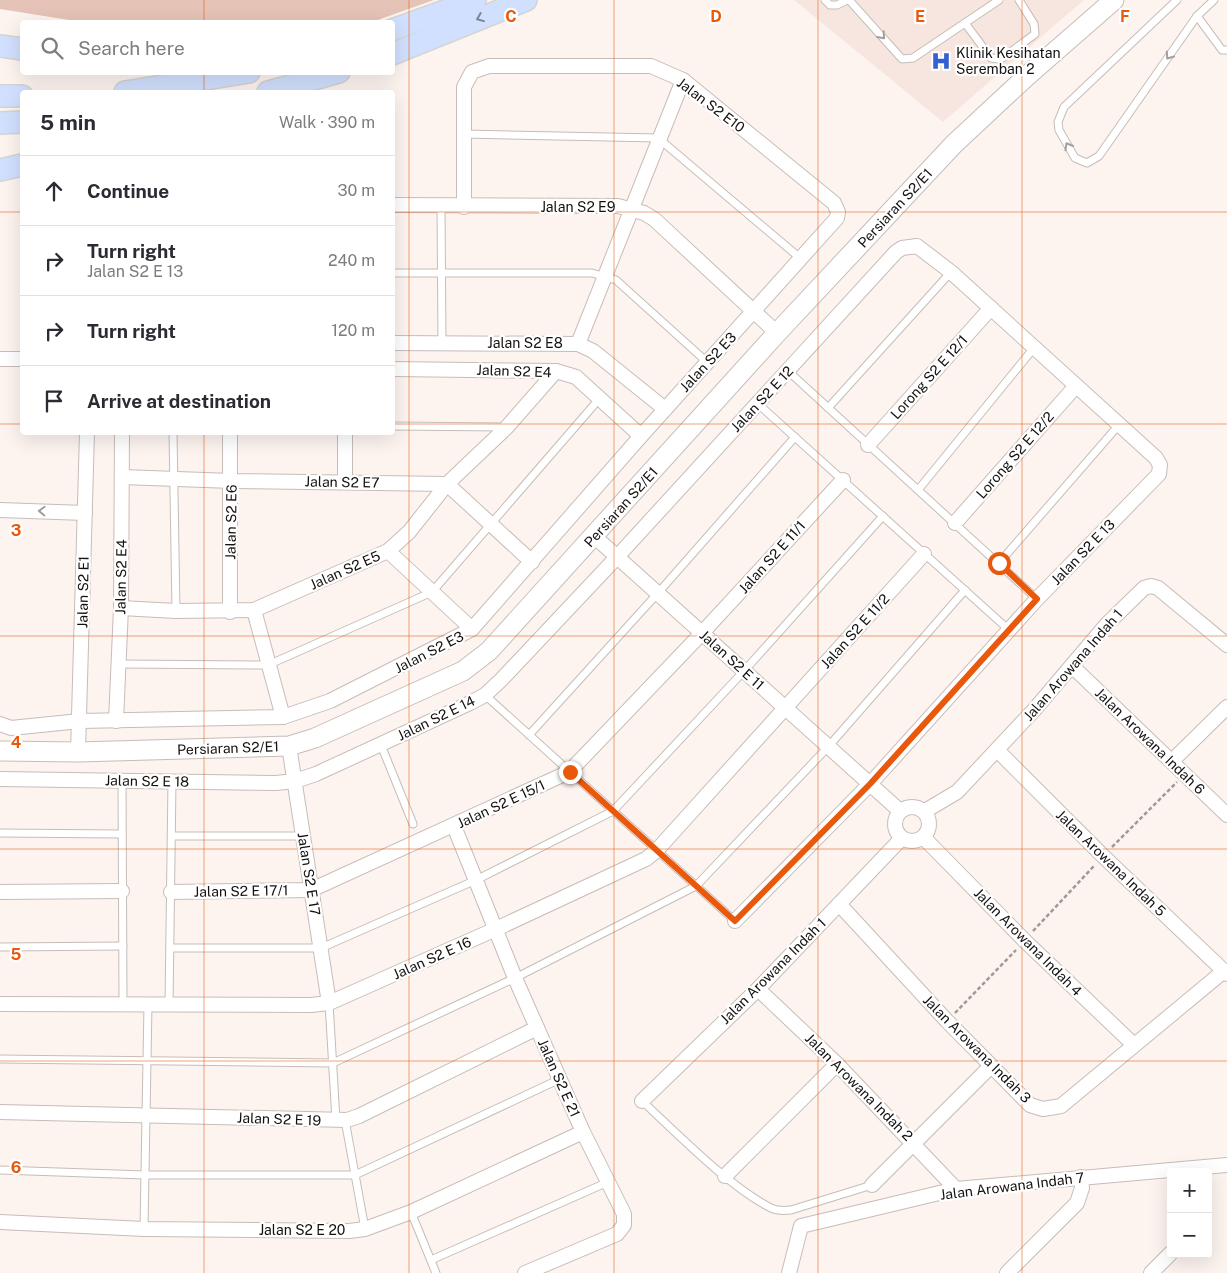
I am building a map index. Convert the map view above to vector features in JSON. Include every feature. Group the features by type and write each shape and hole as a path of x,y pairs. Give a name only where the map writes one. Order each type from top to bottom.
{"main road":[{"path":"395,29 475,0"},
{"path":"395,53 526,0"},
{"path":"0,46 20,49"},
{"path":"137,90 230,75"},
{"path":"275,90 328,75"},
{"path":"0,96 20,96"},
{"path":"0,122 20,122"},
{"path":"0,170 20,165"}],"street":[{"name":"Persiaran S2/E1","path":"0,751 78,752 289,746 315,738 463,671 489,651 595,537 778,333 954,144 1027,76 1114,0"},
{"name":"Jalan S2 E10","path":"464,207 464,87 472,72 489,66 651,66 683,80 834,203 838,212 836,218 754,312"},
{"path":"578,344 630,208 683,80"},
{"name":"Jalan S2 E9","path":"395,205 441,207 618,206 630,208 654,219 778,333"},
{"name":"Jalan S2 E 12","path":"617,557 896,252 909,246 917,246 951,272"},
{"path":"951,272 1118,426"},
{"name":"Lorong S2 E 12/1","path":"868,445 990,308"},
{"name":"Jalan S2 E3","path":"0,724 11,728 80,721 116,722 283,717 330,701 472,630 641,436 754,312"},
{"name":"Jalan S2 E8","path":"395,343 578,344 593,351 665,409"},
{"path":"0,359 20,359"},
{"name":"Jalan S2 E4","path":"395,369 556,372 576,377 641,436"},
{"name":"Jalan S2 E5","path":"121,608 230,612 254,610 388,551 409,532 447,484 506,427 556,372"},
{"name":"Lorong S2 E 12/2","path":"955,523 1075,387"},
{"name":"Jalan S2 E 13","path":"735,921 870,784 1037,599 1159,474 1160,465 1156,458 1118,426"},
{"name":"Jalan S2 E1","path":"78,752 87,435"},
{"name":"Jalan S2 E4","path":"116,722 121,608 122,435"},
{"name":"Jalan S2 E6","path":"230,435 232,481 230,612"},
{"path":"345,435 345,482"},
{"name":"Jalan S2 E7","path":"122,477 232,481 447,484"},
{"name":"Jalan S2 E 11/1","path":"702,633 842,480"},
{"path":"447,484 532,562"},
{"path":"0,510 85,513"},
{"name":"Jalan S2 E 11","path":"595,537 900,811"},
{"path":"388,551 472,630"},
{"name":"Jalan S2 E 11/2","path":"786,709 924,554"},
{"name":"Jalan S2 E 14","path":"294,781 316,774 381,745 485,695 617,557"},
{"name":"Jalan Arowana Indah 1","path":"925,811 957,792 1073,667 1107,624 1144,588 1151,586 1158,588 1227,645"},
{"path":"254,610 283,717"},
{"name":"Jalan S2 E 15/1","path":"311,890 570,772 702,633"},
{"name":"Jalan Arowana Indah 6","path":"1073,667 1227,815"},
{"path":"1172,761 1227,707"},
{"name":"Jalan S2 E 16","path":"0,1004 311,1005 329,1002 496,929 646,859 657,850 786,709"},
{"name":"Jalan S2 E 17","path":"289,746 329,1002"},
{"name":"Jalan Arowana Indah 5","path":"997,750 1103,856 1225,972"},
{"name":"Jalan S2 E 18","path":"0,780 276,783 294,781"},
{"path":"914,806 925,811 930,822 928,833 924,838 913,842 902,838 895,824 900,811 914,806"},
{"name":"Jalan S2 E 21","path":"454,826 515,978 583,1132 624,1214 624,1225 617,1234 525,1273"},
{"name":"Jalan Arowana Indah 1","path":"642,1102 758,988 902,838"},
{"name":"Jalan Arowana Indah 4","path":"924,838 1025,941 1134,1045"},
{"name":"Jalan S2 E 17/1","path":"171,892 311,890"},
{"path":"0,892 122,891"},
{"name":"Jalan Arowana Indah 3","path":"839,904 947,1022 1030,1105 1043,1109 1061,1106 1225,972"},
{"name":"Jalan Arowana Indah 2","path":"758,988 837,1064 956,1189"},
{"name":"Jalan S2 E 19","path":"0,1112 340,1120 359,1116 537,1028"},
{"path":"725,1176 837,1064"},
{"path":"872,1185 991,1066"},
{"name":"Jalan S2 E 20","path":"0,1222 144,1228 349,1231 365,1229 410,1212 583,1132"},
{"name":"Jalan Arowana Indah 7","path":"1202,1168 1227,1165"},
{"name":"Jalan Arowana Indah 7","path":"789,1273 801,1226 956,1189 1081,1177 1167,1172"},
{"path":"1007,1273 1077,1203 1082,1188 1081,1177"},
{"path":"1151,1273 1167,1256"}],"lane":[{"path":"825,0 830,5 837,5 848,0 902,60 913,58 999,0"},
{"path":"965,23 991,58 1001,59 1035,34 1034,24 1019,0"},
{"path":"1177,0 1064,106 1058,122 1059,130 1075,158 1087,163 1099,156 1197,16 1214,0"},
{"path":"1197,16 1222,50 1227,50"},
{"path":"464,134 658,138 800,258"},
{"path":"441,207 442,344"},
{"path":"395,273 592,272 605,275 616,280 707,362"},
{"path":"828,408 951,272"},
{"path":"918,490 1033,349"},
{"path":"788,371 1037,599"},
{"path":"118,664 268,665 432,592 600,398"},
{"path":"758,403 1009,630"},
{"path":"395,426 506,427"},
{"path":"999,563 1118,426"},
{"path":"173,435 176,611"},
{"path":"529,735 658,593 795,437"},
{"path":"170,948 321,948 476,880 613,811 744,671 883,516"},
{"path":"0,1059 333,1063 515,978 696,886 828,747 965,590"},
{"path":"485,695 735,921"},
{"path":"381,745 413,824"},
{"path":"122,780 123,1003"},
{"path":"170,1005 172,782"},
{"path":"0,833 122,834"},
{"path":"172,836 303,836"},
{"path":"0,947 123,946"},
{"path":"329,1002 333,1063 340,1120 355,1176 365,1229"},
{"path":"144,1228 148,1004"},
{"path":"0,1170 145,1175 355,1176 560,1079"},
{"path":"642,1102 725,1176 769,1208 779,1211 791,1210 872,1185"},
{"path":"431,1260 608,1182"},
{"path":"410,1212 436,1273"}],"path":[{"path":"947,1022 1103,856 1185,774"}],"shaded area":[{"path":"0,0 434,0 378,20 69,20 0,9"},
{"name":"Klinik Kesihatan Seremban 2","path":"794,0 1084,0 943,122"}],"place":[{"name":"Klinik Kesihatan Seremban 2","path":"941,61"}],"route":[{"path":"570,772 735,921 870,784 1037,599 999,563"}]}
